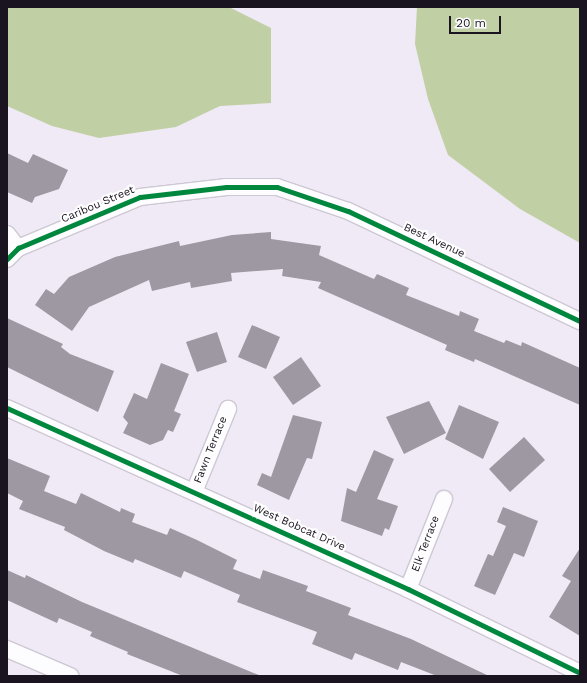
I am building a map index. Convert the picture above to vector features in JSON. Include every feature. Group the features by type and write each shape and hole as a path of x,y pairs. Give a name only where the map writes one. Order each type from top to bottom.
{"street":[{"name":"Caribou Street","path":"12,254 140,197 226,187 277,187"},
{"name":"Best Avenue","path":"277,187 348,211 580,321"},
{"path":"7,234 12,254"},
{"name":"West Bobcat Drive","path":"7,408 408,589 580,673"},
{"name":"Fawn Terrace","path":"194,492 228,408"},
{"name":"Elk Terrace","path":"408,589 444,499"},
{"path":"7,649 70,676"}],"green space":[{"path":"7,7 229,7 271,28 271,103 220,106 176,127 99,138 52,126 7,106"},
{"path":"417,7 580,7 580,243 520,209 448,155 428,99 415,44"}],"building":[{"path":"7,153 28,163 33,154 68,170 59,189 35,197 32,203 7,192"},
{"path":"271,232 271,239 321,246 319,255 374,279 377,274 409,288 406,295 459,316 460,311 479,319 474,331 504,343 506,340 521,346 522,342 580,368 580,405 475,359 474,362 445,350 447,345 318,288 321,282 282,276 283,269 231,273 232,281 191,288 190,282 152,291 149,280 89,307 72,331 35,305 46,289 54,294 69,277 115,257 179,241 180,246 232,235"},
{"path":"7,318 63,344 61,347 70,354 114,371 98,412 7,367"},
{"path":"252,325 280,337 266,369 238,357"},
{"path":"217,332 227,362 197,372 186,342"},
{"path":"301,357 321,386 293,405 273,377"},
{"path":"161,363 189,374 174,411 181,414 173,432 168,430 163,440 150,445 123,433 128,423 123,417 134,393 147,399"},
{"path":"429,401 446,433 404,454 386,417"},
{"path":"459,405 499,422 483,459 445,439"},
{"path":"293,415 322,422 312,459 307,458 289,500 257,485 262,473 271,477"},
{"path":"524,437 545,460 510,492 489,469"},
{"path":"374,450 394,459 377,499 398,506 389,530 385,528 382,536 341,521 347,488 356,492"},
{"path":"7,458 50,476 44,491 76,504 81,493 120,512 121,508 135,514 132,522 167,535 170,528 237,560 233,569 260,579 263,570 308,586 306,591 351,608 348,615 411,639 489,676 437,676 401,662 398,670 355,653 352,660 312,644 317,632 237,602 240,595 184,571 181,578 135,559 133,563 104,551 64,530 65,527 19,509 23,501 7,493"},
{"path":"503,507 538,521 524,557 514,553 495,595 474,586 488,554 493,556 506,526 497,522"},
{"path":"580,548 580,636 549,617 571,581 562,576"},
{"path":"7,570 25,578 26,575 82,602 261,676 183,676 127,654 128,652 90,636 92,632 59,618 57,623 7,600"}],"cycle path":[{"path":"7,259 18,248 140,197 226,187 277,187 348,211 580,321"},
{"path":"7,408 408,589 580,673"}]}
